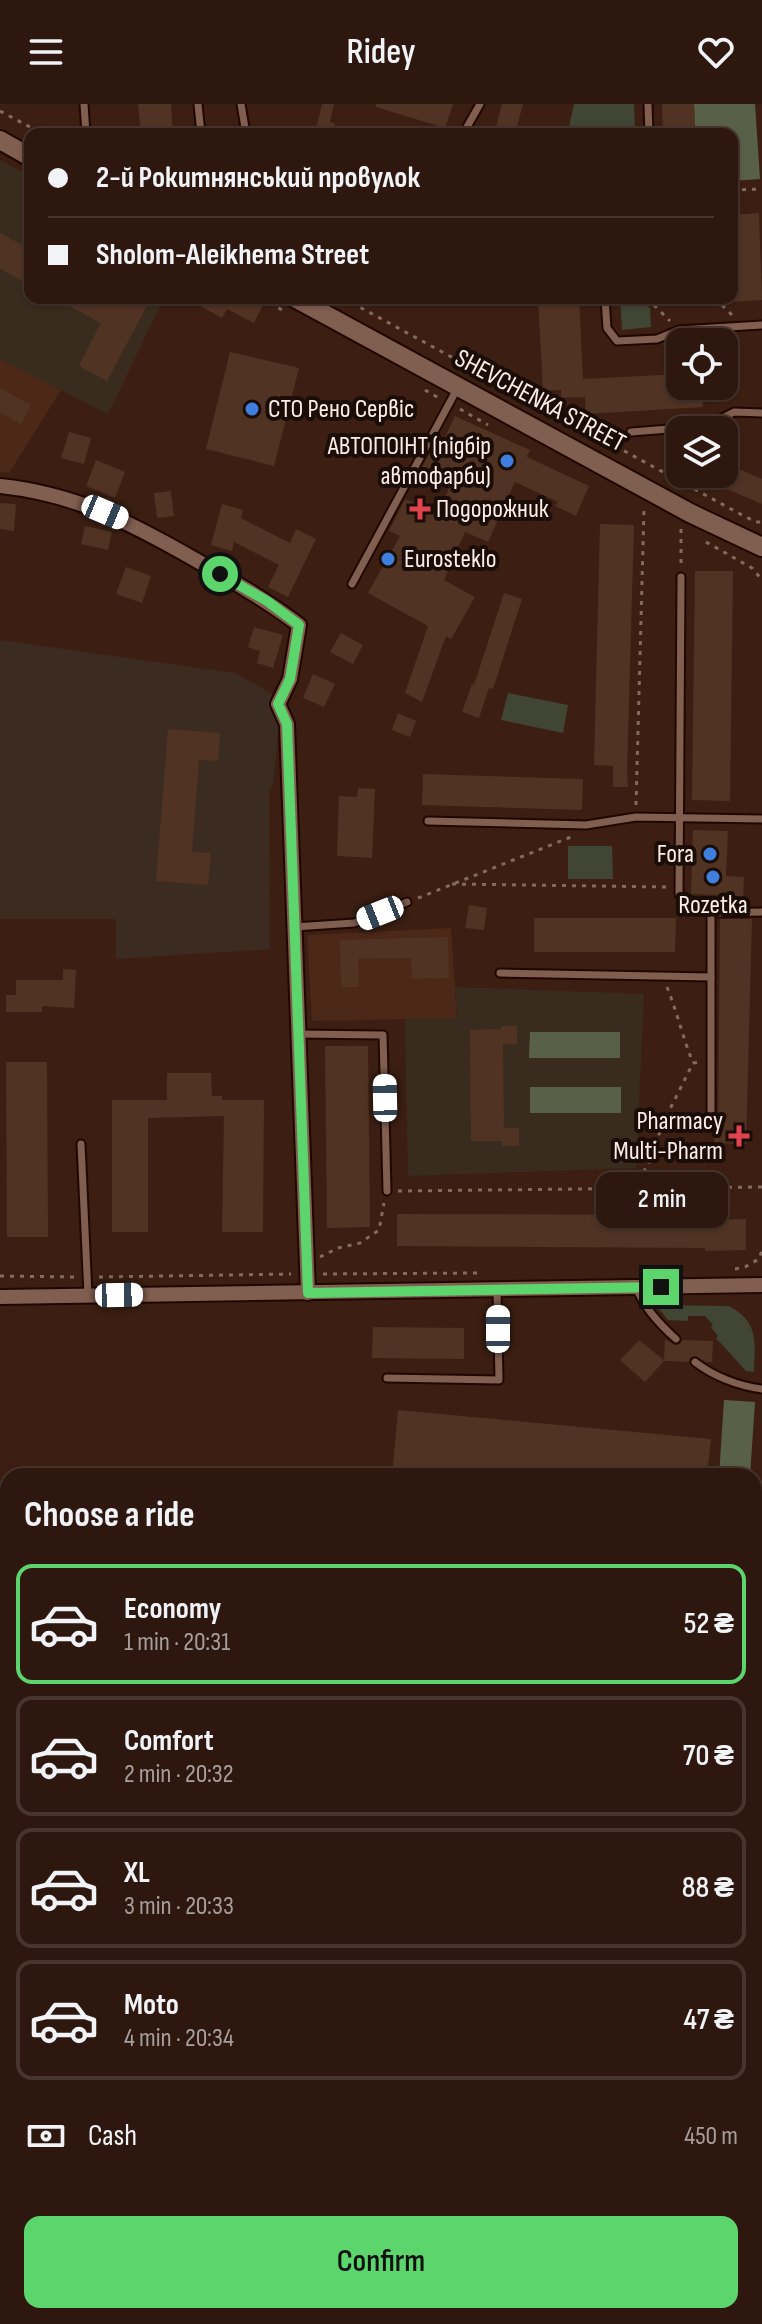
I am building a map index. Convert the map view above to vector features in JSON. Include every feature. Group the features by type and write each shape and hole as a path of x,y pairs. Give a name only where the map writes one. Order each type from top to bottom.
{"street":[{"path":"0,140 24,154"},
{"name":"SHEVCHENKA STREET","path":"306,304 645,488 762,547"},
{"path":"0,486 30,489 81,502 129,522 267,601 299,625 290,679 278,704 287,724 308,1293"},
{"path":"744,1285 762,1278"},
{"path":"744,1285 762,1298"},
{"path":"0,1297 762,1285"}],"lane":[{"path":"84,104 86,128"},
{"path":"198,104 200,128"},
{"path":"241,104 244,128"},
{"path":"466,128 480,104"},
{"path":"648,104 649,128"},
{"path":"605,304 607,328 617,341 657,339 666,335"},
{"path":"711,328 762,325"},
{"path":"352,584 459,386"},
{"path":"631,432 707,426 734,412 762,413"},
{"path":"681,577 679,894 711,913 762,912"},
{"path":"428,821 586,825 636,817 762,819"},
{"path":"294,927 354,923 407,902"},
{"path":"711,913 711,1127"},
{"path":"500,973 711,977"},
{"path":"298,1034 383,1035 387,1191"},
{"path":"81,1144 88,1295"},
{"path":"636,1287 641,1300 658,1323 676,1339"},
{"path":"387,1378 499,1380 497,1290"},
{"path":"695,1362 709,1373 762,1389"}],"path":[{"path":"0,111 32,128"},
{"path":"738,190 762,189"},
{"path":"354,304 742,515 762,522"},
{"path":"653,304 677,328"},
{"path":"721,304 743,326"},
{"path":"636,817 645,488"},
{"path":"681,507 681,577"},
{"path":"407,902 576,835 586,825"},
{"path":"452,884 679,887"},
{"path":"633,1189 650,1161 662,1125 693,1063 662,976"},
{"path":"693,1063 711,1061"},
{"path":"307,1269 338,1248 360,1243 379,1230 387,1191 762,1187"},
{"path":"735,1269 759,1259 762,1250"},
{"path":"0,1276 87,1277 307,1269 489,1272"}],"shaded area":[{"path":"0,160 24,173 24,304 161,304 108,414 0,359"},
{"path":"0,359 61,390 9,473 0,472"},
{"path":"0,640 235,673 275,695 279,727 273,785 269,790 270,949 116,959 116,919 0,919"},
{"path":"451,928 457,1018 312,1021 307,935"},
{"path":"455,987 644,994 636,1168 408,1176 405,1019 457,1018"}],"green space":[{"path":"574,104 634,104 635,128 569,128"},
{"path":"694,104 755,104 760,179 738,181 738,128 695,128"},
{"path":"620,304 646,304 650,308 651,327 622,330"},
{"path":"508,693 568,705 563,733 501,720"},
{"path":"568,846 612,846 613,879 568,879"},
{"path":"530,1032 620,1032 620,1058 529,1058"},
{"path":"530,1087 621,1087 621,1113 530,1113"},
{"path":"656,1305 729,1306 739,1312 753,1334 754,1372 746,1371 716,1338 713,1325 705,1316 688,1316 688,1321 668,1320"},
{"path":"724,1400 755,1402 751,1468 720,1468"}],"building":[{"path":"138,104 171,104 173,128 140,128"},
{"path":"322,104 334,104 330,122 335,123 334,128 316,128"},
{"path":"376,104 453,104 445,128 376,107"},
{"path":"502,104 523,104 517,128 496,128"},
{"path":"662,104 694,104 695,128 663,128"},
{"path":"759,213 762,300 738,302 738,215"},
{"path":"0,233 24,246 24,282 0,269"},
{"path":"65,304 148,304 107,381 79,366 101,323"},
{"path":"197,304 263,305 254,323 227,309 222,318"},
{"path":"538,304 579,304 583,379 666,375 666,400 703,400 703,407 586,414 585,397 561,398 561,390 543,391"},
{"name":"СТО Рено Сервіс","path":"230,352 299,368 274,466 206,449"},
{"path":"0,388 31,405 21,424 0,413"},
{"path":"455,416 530,450 527,457 589,486 576,516 555,506 558,502 515,482 488,542 465,532 444,580 475,597 451,639 446,636 422,702 405,693 428,626 368,593 400,536 389,531 405,499 438,514 452,481 422,467 434,445 440,448"},
{"path":"69,432 91,438 84,464 61,458"},
{"path":"96,460 125,472 115,498 86,486"},
{"path":"738,469 762,479 762,504 725,488 738,488"},
{"path":"171,491 174,516 157,518 154,493"},
{"path":"0,503 16,504 14,531 0,529"},
{"path":"222,504 243,510 241,518 290,543 296,529 316,539 288,597 268,587 279,565 234,542 232,551 211,545"},
{"path":"600,524 634,525 628,787 613,787 613,766 594,765"},
{"path":"85,526 112,532 108,550 81,544"},
{"path":"126,567 151,576 142,603 116,594"},
{"path":"695,571 733,571 730,801 692,800"},
{"path":"504,593 522,599 493,689 489,688 479,718 462,712"},
{"path":"254,627 283,635 273,668 257,663 260,651 248,647"},
{"path":"341,633 363,645 353,664 330,652"},
{"path":"313,674 335,684 324,707 303,698"},
{"path":"398,713 416,721 410,737 392,730"},
{"path":"168,729 220,733 218,761 199,760 192,852 211,853 208,885 156,881"},
{"path":"423,774 583,779 582,810 422,805"},
{"path":"358,788 375,789 372,858 337,856 339,796 357,797"},
{"name":"Fora","path":"693,830 728,831 726,876 744,877 743,906 720,906 721,895 691,894"},
{"path":"469,905 487,908 484,930 465,928"},
{"path":"534,918 676,918 675,952 534,952"},
{"path":"720,919 752,919 746,1144 714,1143 718,1127"},
{"path":"448,937 449,978 412,979 411,958 358,959 359,987 341,987 340,940"},
{"path":"63,969 76,970 74,1008 42,1006 42,1012 6,1012 6,995 16,995 16,980 63,980"},
{"path":"501,1026 517,1026 517,1044 503,1044 504,1128 519,1128 519,1146 502,1146 502,1141 471,1141 470,1030 501,1029"},
{"path":"325,1046 368,1046 370,1227 327,1228"},
{"path":"6,1062 47,1062 48,1237 7,1237"},
{"path":"167,1073 211,1073 212,1096 222,1096 222,1100 264,1100 263,1232 222,1232 224,1116 148,1118 148,1232 112,1232 112,1100 167,1100"},
{"path":"397,1214 699,1215 698,1220 746,1219 746,1250 397,1246"},
{"path":"373,1327 464,1328 464,1359 372,1358"},
{"path":"665,1339 675,1345 682,1340 713,1341 712,1362 695,1356 689,1362 664,1361 645,1382 620,1360 639,1340 664,1360"},
{"path":"398,1410 711,1439 708,1468 393,1468"}],"place":[{"name":"СТО Рено Сервіс","path":"252,409"},
{"name":"АВТОПОІНТ (підбір автофарби)","path":"507,461"},
{"name":"Подорожник","path":"420,509"},
{"name":"Eurosteklo","path":"388,559"},
{"name":"Fora","path":"710,854"},
{"name":"Rozetka","path":"713,877"},
{"name":"Pharmacy Multi-Pharm","path":"739,1136"}],"route":[{"path":"220,574 267,601 299,625 290,679 278,704 287,724 308,1293 661,1287"}]}
